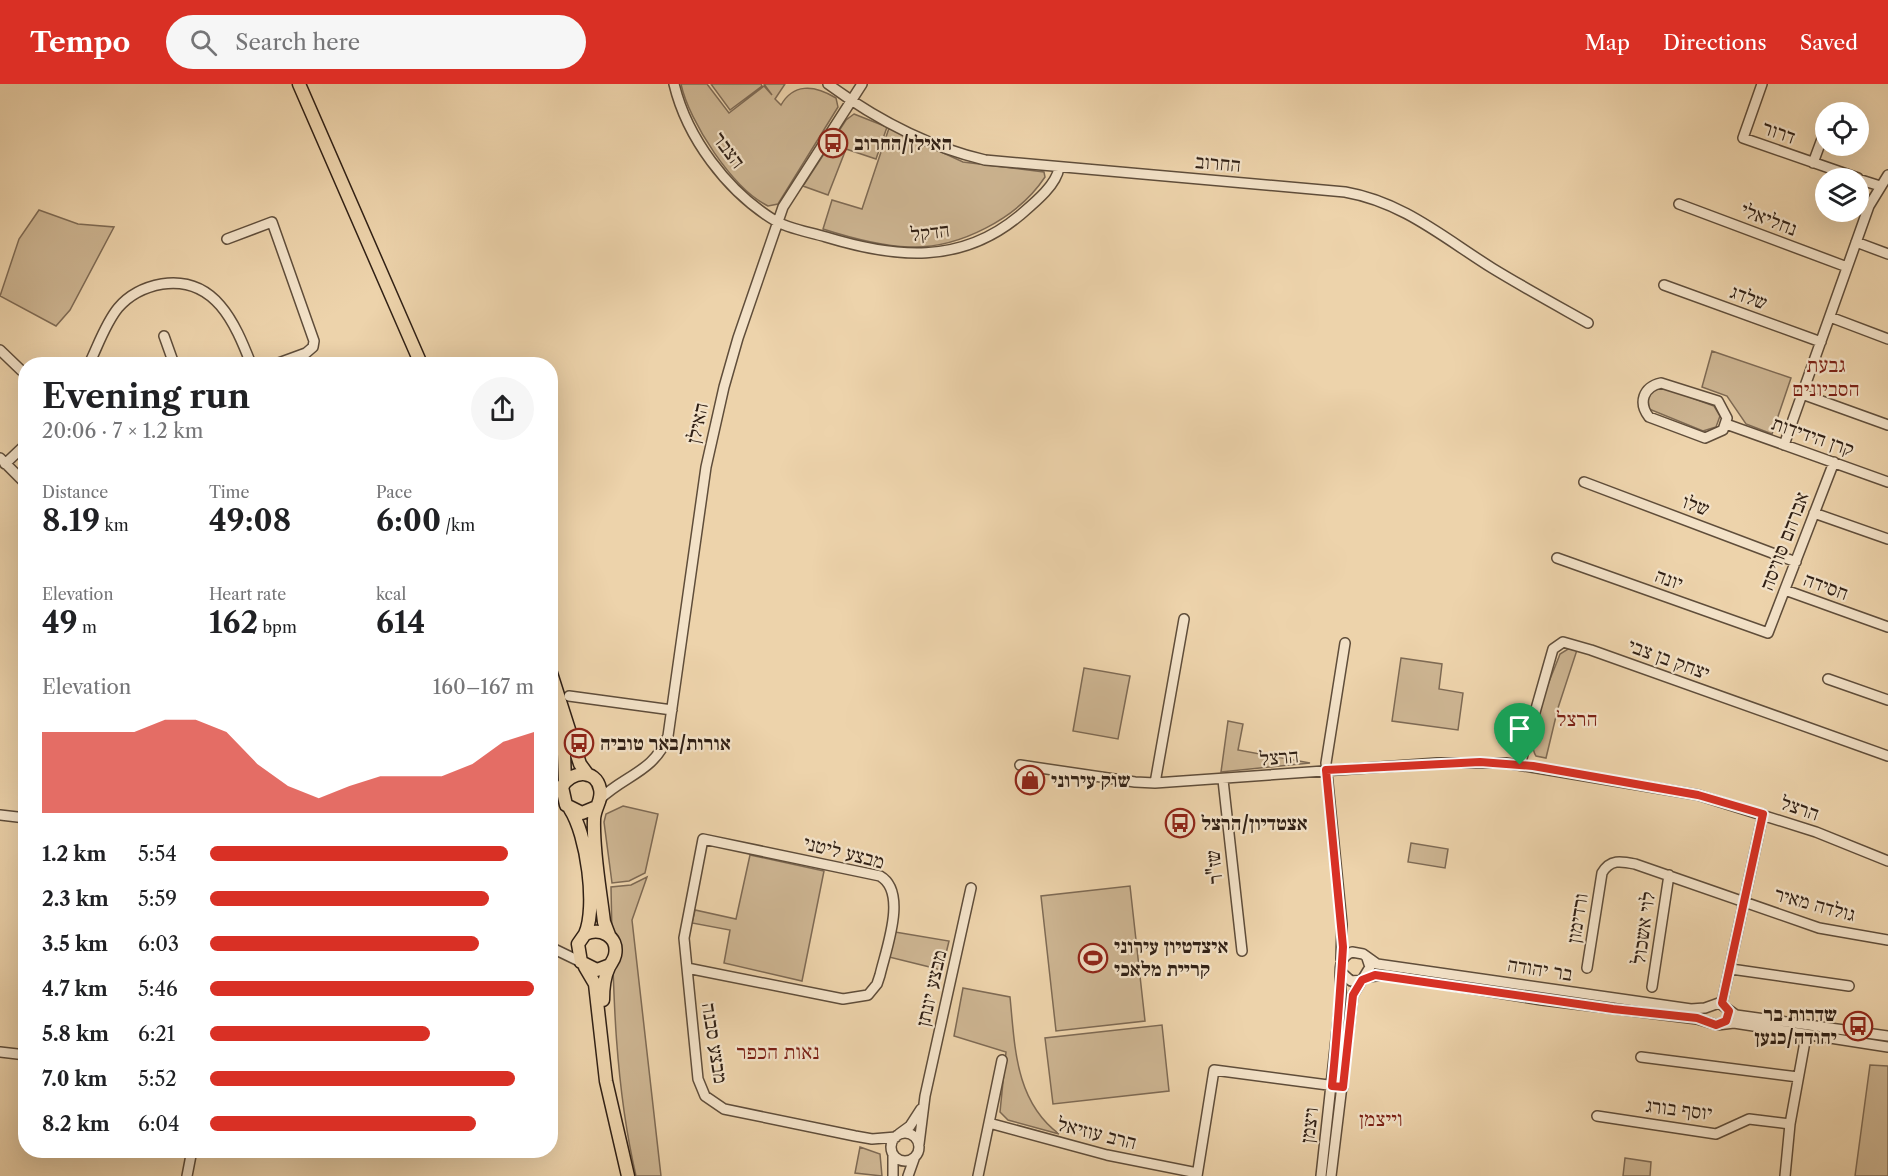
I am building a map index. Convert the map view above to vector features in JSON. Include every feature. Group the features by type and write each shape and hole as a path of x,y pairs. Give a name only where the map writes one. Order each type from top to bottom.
{"main road":[{"path":"299,84 418,357"},
{"path":"558,695 580,764 601,789 597,803 594,838 602,908 609,935 616,947 614,960 603,986 602,1037"},
{"path":"558,728 564,754 565,782 562,800 579,824 588,875 590,923 577,951 595,984 606,1082 627,1176"},
{"path":"565,782 575,774 592,777"},
{"path":"570,809 582,813 597,803"},
{"path":"583,937 597,931 609,935"},
{"path":"583,965 597,970 610,965"}],"street":[{"name":"הצבר","path":"674,84 687,119 711,160 741,194 777,222"},
{"name":"החרוב","path":"828,84 880,118 958,153 985,160 1334,191 1372,197 1427,224 1493,269 1588,323"},
{"name":"האילן","path":"597,803 624,780 643,770 660,753 668,736 714,428 733,356 777,222 791,193 862,84"},
{"name":"דרור","path":"1762,84 1743,138 1827,168"},
{"path":"1813,163 1816,156"},
{"name":"הדקל","path":"777,222 870,249 906,254 942,252 980,240 1002,229 1050,185 1057,177 1059,168"},
{"path":"1784,445 1869,206 1888,175"},
{"name":"דרור","path":"1869,182 1880,186"},
{"name":"נחליאלי","path":"1679,204 1847,267"},
{"path":"227,239 272,222 314,341 313,347 306,353 295,357"},
{"path":"1856,242 1888,254"},
{"path":"92,357 113,315 126,299 153,286 179,283 202,290 219,303 234,323 248,357"},
{"name":"שלדג","path":"1664,285 1821,342"},
{"path":"1830,317 1888,339"},
{"path":"164,336 172,357"},
{"path":"0,350 18,367"},
{"path":"1667,383 1718,401 1726,411 1726,424 1723,430 1712,437 1699,436 1649,417 1642,399 1649,388 1667,383"},
{"path":"1802,394 1888,425"},
{"name":"קרן הידידות","path":"1726,424 1888,482"},
{"path":"18,450 3,461 18,476"},
{"name":"אברהם סוויסה","path":"1768,633 1834,462"},
{"name":"שלו","path":"1584,482 1796,562"},
{"path":"1814,513 1888,539"},
{"name":"יונה","path":"1557,558 1768,633"},
{"name":"חסידה","path":"1785,590 1888,627"},
{"path":"1155,783 1184,619"},
{"name":"יצחק בן צבי","path":"1520,765 1553,649 1563,642 1888,756"},
{"name":"ויצמן","path":"1321,1176 1341,994 1340,967 1343,947 1326,770 1330,730 1345,643"},
{"path":"1828,679 1888,700"},
{"path":"569,696 672,710"},
{"name":"הרצל","path":"1020,765 1155,783 1223,780 1326,770 1437,763 1520,765 1698,795 1763,814 1888,861"},
{"path":"592,777 603,783 624,780"},
{"name":"שז\"ר","path":"1223,780 1242,951"},
{"path":"0,814 18,817"},
{"path":"1722,1003 1763,814"},
{"name":"מבצע ליטני","path":"687,968 843,999 861,998 874,990 880,975 895,907 894,891 887,879 880,876 703,840"},
{"name":"מבצע סבנה","path":"703,840 685,927 687,968 701,1089 710,1101 730,1111 872,1139 897,1136"},
{"name":"גולדה מאיר","path":"1602,873 1606,865 1624,862 1669,875 1819,928 1888,940"},
{"name":"ורדימון","path":"1587,968 1602,873"},
{"name":"לוי אשכול","path":"1652,987 1669,875"},
{"name":"מבצע יונתן","path":"918,1144 925,1096 971,888"},
{"name":"ויצמן","path":"1342,924 1350,944 1357,952"},
{"path":"558,946 567,945 583,937"},
{"path":"558,951 583,965"},
{"path":"1357,952 1367,958 1370,967 1364,979 1351,981 1346,979 1340,967 1347,954 1357,952"},
{"name":"בר יהודה","path":"1367,958 1377,964 1554,990 1691,1009 1709,1007"},
{"path":"1731,969 1849,986"},
{"name":"בר יהודה","path":"1364,979 1387,975 1710,1022"},
{"name":"ויצמן","path":"1331,1176 1353,995 1364,979"},
{"path":"1888,1036 1750,1017 1729,1011 1722,1003 1715,1003 1709,1007 1707,1016 1710,1022 1716,1025 1724,1023 1888,1047"},
{"path":"1724,1023 1729,1011"},
{"path":"1785,1176 1790,1124 1806,1036"},
{"path":"0,1052 18,1055"},
{"path":"1641,1057 1798,1077"},
{"path":"978,1176 1002,1060"},
{"path":"1197,1175 1214,1070 1343,1087"},
{"name":"מבצע יונתן","path":"897,1136 915,1120 925,1096"},
{"name":"יוסף בורג","path":"1597,1116 1716,1134 1749,1119 1790,1124"},
{"name":"הרב עוזיאל","path":"989,1123 1107,1155 1197,1175"},
{"path":"893,1176 891,1144 897,1136 911,1135 918,1144 919,1151 908,1176"},
{"name":"מבצע סבנה","path":"855,1136 876,1143 892,1154"},
{"path":"892,1154 901,1161 914,1159"},
{"path":"187,1176 190,1158"}],"shaded area":[{"path":"681,84 707,84 729,113 764,86 772,95 764,84 785,84 775,99 781,105 791,93 804,88 828,93 836,98 838,107 778,204 768,206 741,185 714,153 693,117"},
{"path":"711,84 761,84 762,86 730,110"},
{"path":"854,114 887,127 876,159 846,149 828,195 803,186 846,120"},
{"path":"889,128 963,162 1044,172 1045,177 1019,206 1003,218 967,237 948,243 909,247 887,245 823,229 832,200 862,209"},
{"path":"39,210 78,224 114,227 70,310 56,326 0,296 19,239"},
{"path":"1712,351 1791,378 1772,434 1746,424 1727,396 1702,387"},
{"path":"1662,387 1714,406 1720,416 1716,427 1703,431 1649,409 1648,399 1651,391"},
{"path":"1568,649 1577,650 1558,708 1546,758 1536,756 1533,735 1540,706 1560,654"},
{"path":"1401,658 1442,664 1439,689 1463,693 1458,730 1392,721"},
{"path":"1084,668 1130,676 1118,739 1073,731"},
{"path":"1228,721 1243,724 1238,750 1310,763 1221,772"},
{"path":"623,806 658,814 645,873 629,881 612,883 604,822 606,814"},
{"path":"1411,843 1448,849 1445,868 1408,862"},
{"path":"750,855 824,871 802,981 724,963 730,930 692,923 695,910 736,919"},
{"path":"647,877 632,920 661,1176 636,1176 623,1104 614,996 611,887 631,885"},
{"name":"איצדטיון עירוני קריית מלאכי","path":"1130,886 1145,1021 1056,1031 1041,896"},
{"path":"895,932 949,941 942,970 889,957"},
{"path":"963,988 1010,997 1016,1054 1025,1089 1033,1106 1044,1121 1059,1134 1008,1120 1000,1112 1006,1052 954,1036"},
{"path":"1162,1025 1169,1091 1053,1104 1045,1038"},
{"path":"1870,1065 1888,1066 1888,1176 1855,1176"},
{"path":"860,1147 880,1154 882,1176 855,1173"},
{"path":"1625,1158 1651,1162 1650,1176 1623,1176"}],"place":[{"name":"האילן/החרוב","path":"833,143"},
{"name":"אורות/באר טוביה","path":"579,743"},
{"name":"שוק עירוני","path":"1030,780"},
{"name":"אצטדיון/הרצל","path":"1180,823"},
{"name":"איצדטיון עירוני קריית מלאכי","path":"1093,958"},
{"name":"שדרות בר יהודה/כנען","path":"1858,1026"}],"district":[{"name":"גבעת הסביונים","path":"1826,377"},
{"name":"הרצל","path":"1577,719"},
{"name":"נאות הכפר","path":"778,1052"},
{"name":"וייצמן","path":"1381,1119"}],"route":[{"path":"1480,762 1520,765 1698,795 1763,814 1722,1003 1729,1011 1727,1019 1724,1023 1716,1025 1697,1018 1542,1000 1440,982 1375,975 1366,977 1356,987 1353,995 1343,1087 1332,1086 1342,985 1340,965 1343,947 1326,770 1437,763 1480,762"}]}
